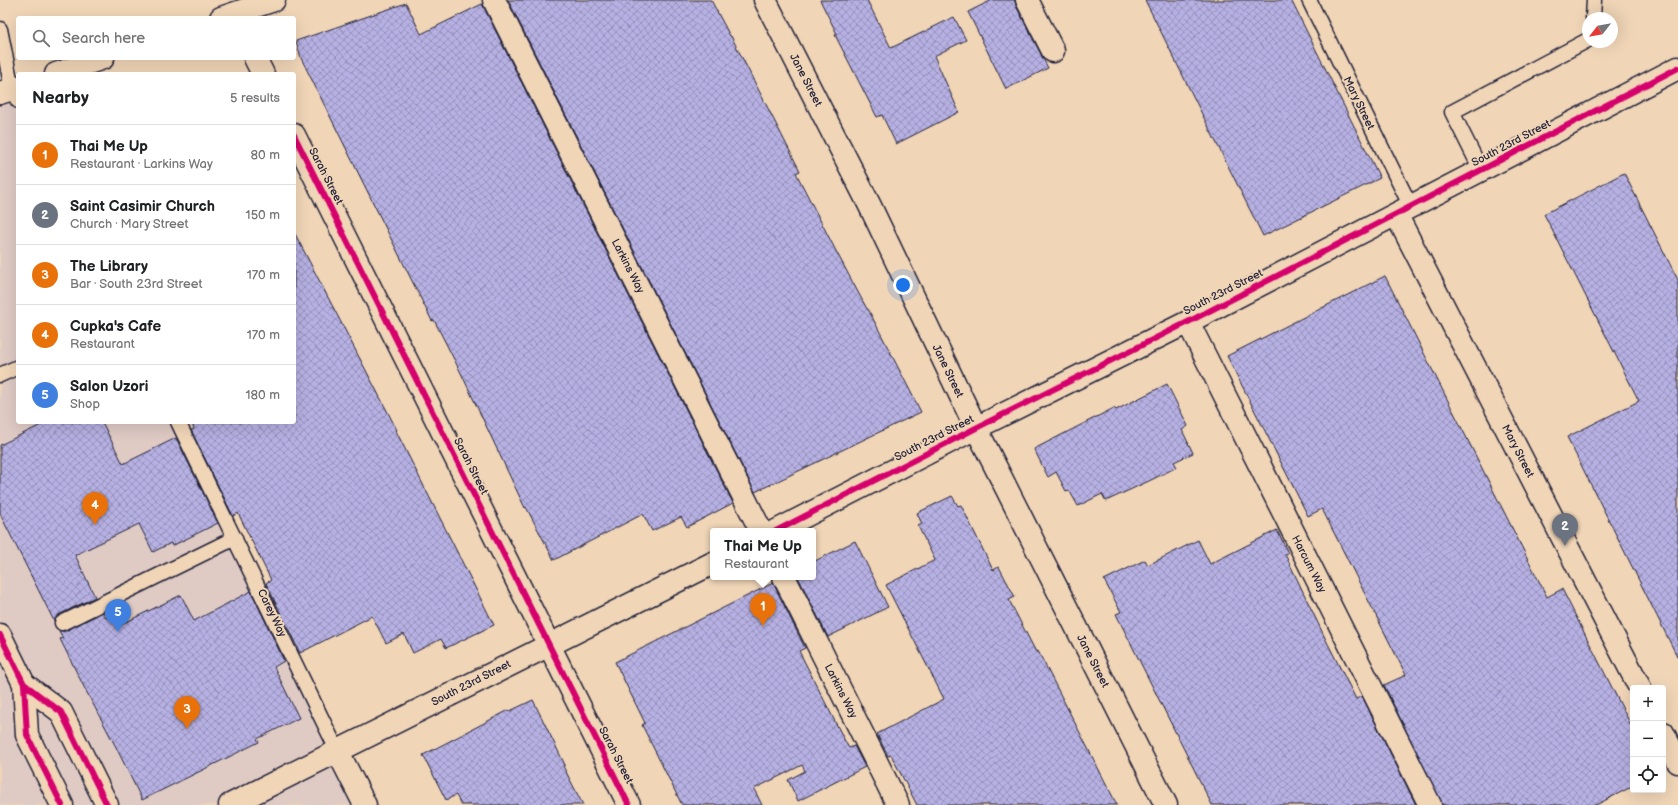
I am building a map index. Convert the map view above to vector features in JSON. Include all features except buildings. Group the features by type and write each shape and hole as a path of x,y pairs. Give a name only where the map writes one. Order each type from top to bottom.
{"street":[{"path":"230,12 274,0"},
{"name":"Larkins Way","path":"494,0 759,528"},
{"name":"Jane Street","path":"765,0 870,206 976,428 1166,805"},
{"path":"1027,0 1052,51"},
{"path":"62,72 97,60"},
{"path":"256,60 262,72"},
{"name":"South 23rd Street","path":"782,528 976,428 1188,322 1678,68"},
{"name":"Sarah Street","path":"296,139 629,805"},
{"name":"Mary Street","path":"1403,210 1639,685"},
{"name":"Harcum Way","path":"1188,322 1430,805"},
{"name":"South 23rd Street","path":"230,805 548,644 710,564"},
{"name":"Larkins Way","path":"786,580 898,805"},
{"path":"0,635 24,684 26,735 62,805"},
{"path":"24,684 61,712 107,805"},
{"path":"1666,739 1678,762"},
{"name":"Carey Way","path":"338,750 365,805"}],"lane":[{"name":"Mary Street","path":"1309,0 1403,210"},
{"path":"1593,12 1594,0"},
{"path":"0,29 12,93"},
{"path":"1482,170 1452,112 1582,43"},
{"path":"0,375 16,368"},
{"name":"Carey Way","path":"179,424 338,750"},
{"path":"62,623 235,538"}],"shaded area":[{"path":"0,53 9,97 16,112 16,424 173,424 364,805 0,805"}],"cycle path":[{"path":"782,528 976,428 1188,322 1678,68"},
{"path":"296,139 629,805"},
{"path":"0,635 24,684 27,735 62,805"},
{"path":"24,684 61,712 107,805"}],"place":[{"name":"Cupka's Cafe","path":"95,525"},
{"name":"Saint Casimir Church","path":"1565,546"},
{"name":"Thai Me Up","path":"763,626"},
{"name":"Salon Uzori","path":"118,632"},
{"name":"The Library","path":"187,729"}]}
